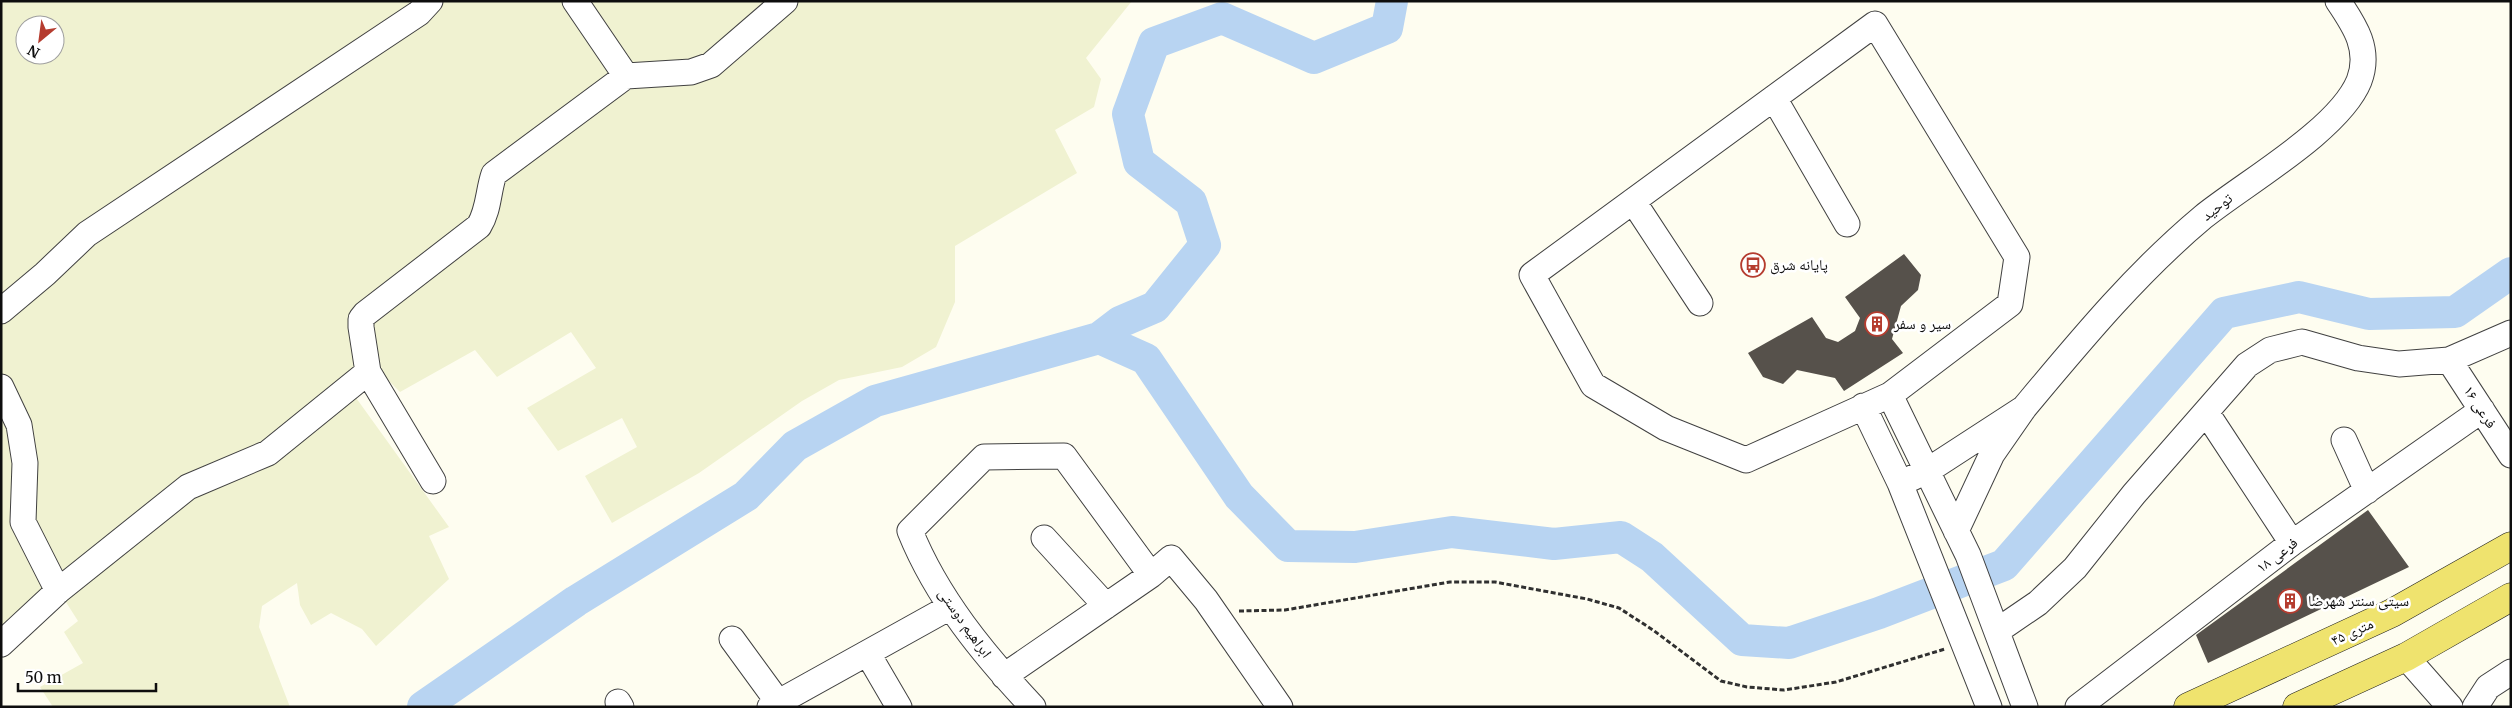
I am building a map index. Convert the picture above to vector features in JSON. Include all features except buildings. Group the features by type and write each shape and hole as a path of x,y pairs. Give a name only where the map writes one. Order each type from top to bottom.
{"main road":[{"name":"۴۵ متری","path":"2188,707 2392,613 2511,546"},
{"path":"2297,707 2326,701 2511,597"}],"street":[{"path":"1,311 45,274 87,234 418,12 430,1"},
{"path":"575,1 626,76"},
{"path":"433,481 368,372 360,327 361,319 479,226 487,214 488,190 494,174 626,76 691,72 711,65 785,1"},
{"name":"توحید","path":"2024,408 2096,322 2202,218 2315,134 2344,105 2358,83 2365,62 2360,38 2338,1"},
{"path":"1875,24 2017,257 2010,304 1890,395 1746,460 1666,428 1593,385 1532,275 1774,98 1875,24"},
{"path":"1774,98 1847,224"},
{"path":"1633,201 1700,303"},
{"path":"1997,632 2038,603 2074,568 2134,494 2247,365 2270,350 2302,342 2358,358 2399,364 2449,360 2511,333"},
{"name":"فرعی ۱۶","path":"2449,360 2511,455"},
{"path":"1,644 58,591 188,487 268,453 368,372"},
{"path":"1,387 19,426 24,463 23,522 58,591"},
{"path":"1890,395 1968,555 2025,707"},
{"path":"1863,406 1900,483 1988,707"},
{"path":"1900,483 1927,471 2024,408"},
{"path":"1956,531 1992,454 2024,408"},
{"name":"فرعی ۱۸","path":"2078,707 2292,543 2482,410"},
{"path":"2206,412 2292,543"},
{"path":"2344,440 2367,491"},
{"name":"ابراهیم دوستی","path":"1033,707 1004,676 950,607 916,547 910,531 984,458 1064,456 1152,575"},
{"path":"1044,538 1106,606"},
{"path":"1004,676 1152,575 1171,558 1216,615 1280,707"},
{"path":"732,638 774,704 868,654 950,607"},
{"path":"868,654 899,707"},
{"path":"2406,657 2450,707"},
{"path":"2475,707 2488,687 2511,672"}],"path":[{"path":"1216,615 1245,610 1284,610 1450,582 1494,582 1587,599 1619,608 1653,630 1722,681 1747,687 1784,690 1836,682 1962,644"}],"green space":[{"path":"1,1 1132,1 1086,58 1101,79 1094,107 1055,130 1077,173 955,246 955,302 936,347 902,367 839,380 802,401 699,473 612,523 585,476 637,447 622,418 558,451 527,408 596,368 571,332 497,377 475,350 400,392 378,370 354,395 449,527 429,536 449,579 376,646 362,629 331,613 311,625 300,605 297,583 262,606 259,627 290,707 53,707 40,687 83,663 64,632 78,621 64,599 1,658"}],"waterway":[{"path":"1099,338 1120,322 1155,307 1205,245 1191,202 1139,162 1128,114 1154,43 1222,18 1314,58 1387,28 1392,1"},
{"path":"423,707 576,601 746,496 795,446 875,401 1099,338 1146,359 1239,496 1288,546 1355,547 1452,532 1554,544 1621,537 1652,557 1742,640 1789,643 1879,613 2004,565 2224,313 2299,297 2369,314 2455,312 2511,273"}],"place":[{"name":"پایانه شرق","path":"1753,265"},
{"name":"سیر و سفر","path":"1877,324"},
{"name":"سیتی سنتر شهرضا","path":"2290,601"}]}
